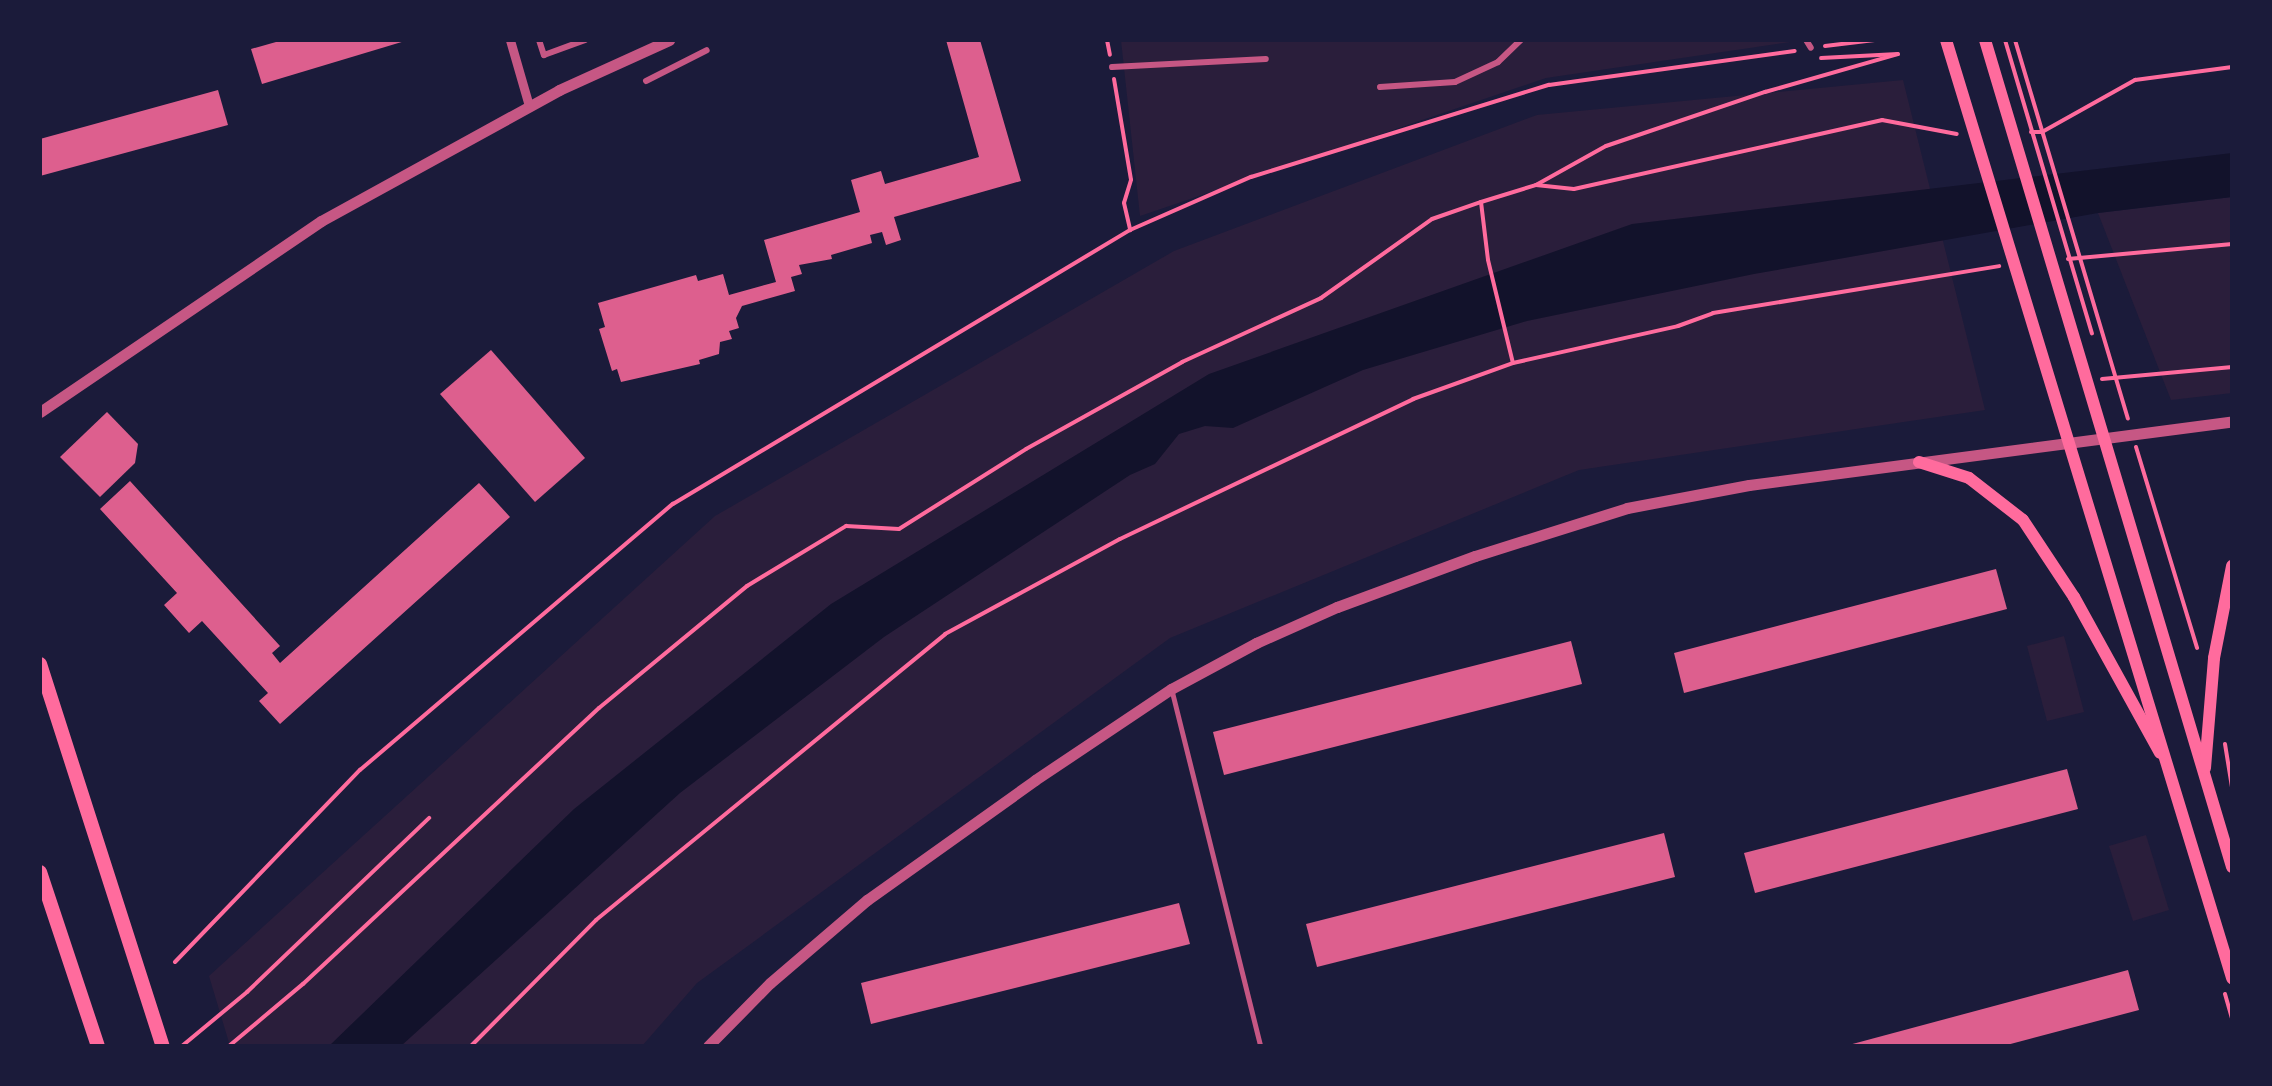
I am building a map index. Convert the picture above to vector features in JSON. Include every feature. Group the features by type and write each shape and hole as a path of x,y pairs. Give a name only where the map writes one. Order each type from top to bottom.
{"main road":[{"path":"1946,40 2232,978"},
{"path":"1985,40 2232,866"},
{"path":"1919,462 1968,478 2023,520 2074,596 2175,781"},
{"path":"2204,776 2214,658 2232,566"},
{"path":"40,664 163,1046"},
{"path":"40,872 98,1046"}],"street":[{"path":"510,40 530,106"},
{"path":"539,40 544,55 585,40"},
{"path":"40,412 321,221 530,106 669,40"},
{"path":"1380,87 1455,82 1498,62 1521,40"},
{"path":"1806,40 1810,48"},
{"path":"646,81 707,50"},
{"path":"1112,67 1266,59"},
{"path":"708,1046 770,983 866,900 1171,689 1256,643 1337,607 1475,556 1627,508 1748,485 2232,422"}],"lane":[{"path":"1171,689 1260,1046"}],"path":[{"path":"1107,40 1132,180 1124,204 1130,230"},
{"path":"175,962 360,770 672,504 1130,230 1251,177 1549,85 1875,40"},
{"path":"2005,40 2094,339"},
{"path":"2015,40 2128,418"},
{"path":"1796,50 1800,60"},
{"path":"229,1046 304,984 599,708 747,586 846,526 899,529 1026,449 1148,382 1321,298 1432,220 1536,185 1606,146 1765,92 1898,54 1820,58"},
{"path":"2023,132 2042,132 2135,80 2232,67"},
{"path":"1536,185 1574,189 1882,120 1968,134"},
{"path":"1481,202 1488,260 1513,363"},
{"path":"2057,260 2232,244"},
{"path":"471,1046 596,920 945,634 1257,471 1413,399 1513,363 1678,326 1713,313 1999,266"},
{"path":"2086,381 2232,368"},
{"path":"2104,375 2110,392"},
{"path":"2133,437 2156,513"},
{"path":"182,1046 247,992 430,818"}],"shaded area":[{"path":"1121,40 1804,40 1546,78 1140,216"},
{"path":"1903,80 1985,410 1579,470 1170,638 697,983 642,1046 230,1046 209,976 715,516 1174,251 1537,115"},
{"path":"2232,153 2232,197 2098,213 1754,274 1527,321 1363,370 1233,428 1205,426 1179,434 1155,464 1130,475 884,637 680,793 401,1046 329,1046 574,809 831,604 1209,374 1632,224"},
{"path":"2232,197 2232,393 2171,400 2098,213"},
{"path":"2064,636 2084,712 2047,721 2027,646"},
{"path":"2146,835 2169,910 2133,921 2109,846"}],"building":[{"path":"283,40 405,41 262,84 251,49"},
{"path":"946,40 980,40 1021,181 894,217 901,240 886,245 882,232 870,235 872,243 831,255 832,259 799,265 802,274 791,277 795,291 742,306 736,318 739,328 729,331 732,339 720,342 719,354 699,360 700,364 621,382 617,369 612,371 599,329 605,327 598,303 696,275 698,281 723,274 729,295 776,282 764,240 860,212 851,180 881,171 885,184 979,157"},
{"path":"218,90 228,125 40,176 40,139"},
{"path":"491,350 585,458 535,502 440,394"},
{"path":"107,412 138,444 135,463 100,497 60,457"},
{"path":"130,481 280,646 272,653 280,663 479,483 510,517 280,724 259,701 268,693 202,621 189,633 164,605 177,593 100,509"},
{"path":"1996,569 2007,609 1684,693 1674,653"},
{"path":"1571,641 1582,684 1224,775 1213,732"},
{"path":"2067,769 2078,809 1755,893 1744,853"},
{"path":"1664,833 1675,877 1317,967 1306,924"},
{"path":"1179,903 1190,944 871,1024 861,983"},
{"path":"2128,970 2139,1010 2003,1046 1845,1046"}]}
